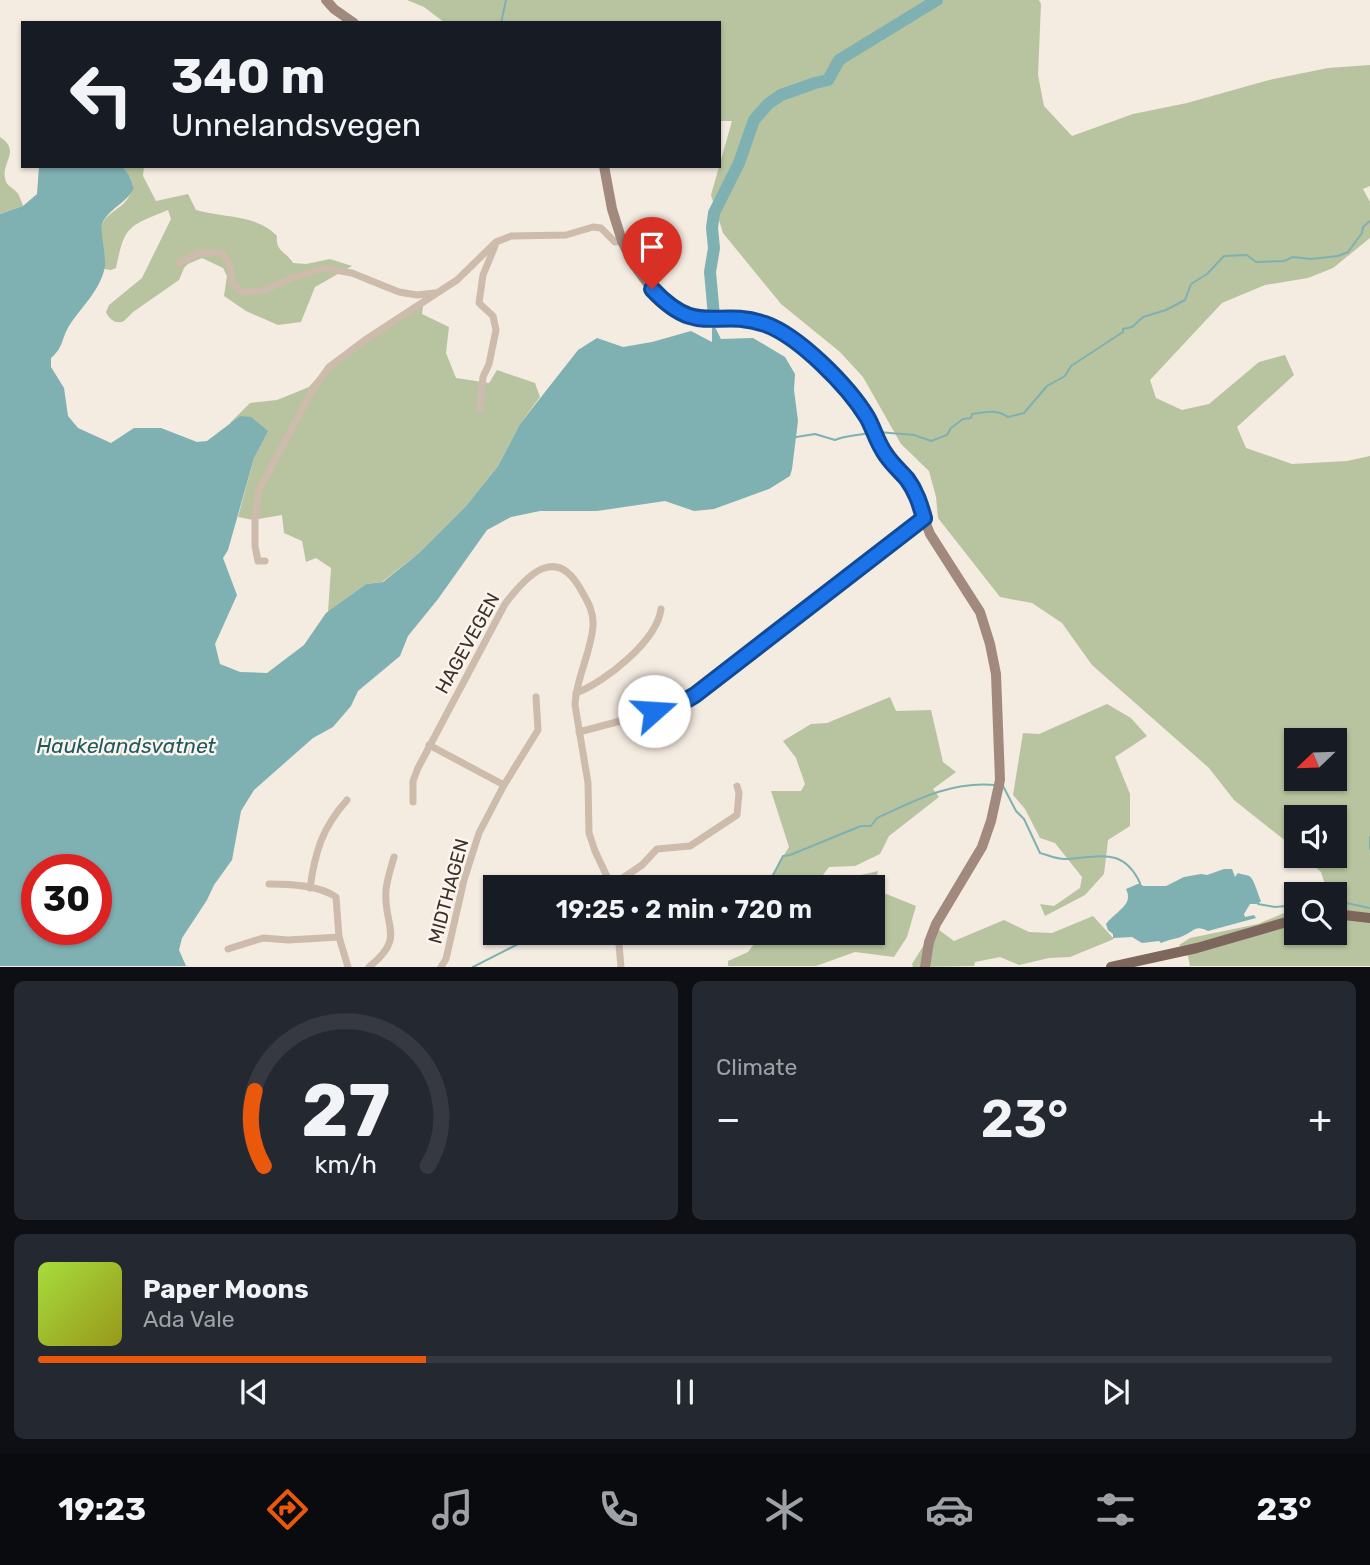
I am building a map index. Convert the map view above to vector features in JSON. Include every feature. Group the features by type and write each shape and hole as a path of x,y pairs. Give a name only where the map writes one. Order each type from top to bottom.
{"main road":[{"path":"326,0 351,21"},
{"path":"604,168 612,209 622,241 634,265 652,289 677,312 698,319 762,323 784,333 827,368 867,416 885,454 917,495 930,534 969,594 985,625 996,674 1001,768 987,836 977,858 936,925 929,942 925,967"},
{"path":"1347,915 1370,918"},
{"path":"1111,967 1197,948 1284,923"}],"street":[{"path":"265,561 258,561 255,546 259,490 319,379 329,367 457,280 496,242 510,236 566,235 593,227 601,228 615,242 622,241"},
{"path":"480,409 483,377 489,364 496,330 494,316 479,303 483,275 496,242"},
{"path":"179,263 199,253 222,253 230,265 232,283 241,292 262,291 324,268 352,273 399,292 417,295 439,292"},
{"path":"579,732 683,702 695,695 924,518"},
{"name":"HAGEVEGEN","path":"413,802 413,781 429,745 505,604 524,581 547,566 558,566 571,573 593,614 589,648 576,693 579,732 588,783 589,833 607,875"},
{"path":"576,693 595,684 626,659 653,631 661,608"},
{"name":"MIDTHAGEN","path":"441,967 446,959 473,848 504,785 538,730 536,697"},
{"path":"429,745 504,785"},
{"name":"HAGEVEGEN","path":"628,875 657,849 690,846 729,821 738,811 737,786"},
{"path":"310,888 320,839 347,800"},
{"path":"369,967 383,954 391,940 386,888 394,857"},
{"path":"269,884 310,888 336,897 339,937 348,967"},
{"path":"228,949 263,938 278,940 339,937"},
{"path":"619,945 621,967"}],"green space":[{"path":"407,0 1039,0 1038,75 1044,106 1072,136 1133,114 1187,103 1269,80 1328,68 1370,65 1370,186 1363,189 1370,202 1370,238 1333,268 1308,278 1265,285 1222,303 1150,380 1156,398 1182,410 1209,404 1259,362 1285,355 1294,375 1237,427 1246,448 1292,464 1347,461 1370,456 1370,966 1190,966 1188,956 1179,945 1190,938 1258,924 1284,913 1284,945 1347,945 1347,882 1324,882 1316,868 1347,868 1347,805 1284,805 1284,840 1234,800 1209,768 1092,665 1062,623 1032,603 1000,597 938,518 929,471 901,444 863,377 840,352 781,304 723,233 711,195 719,168 721,168 732,121 721,121 721,21 442,21 424,7"},
{"path":"0,137 6,142 10,152 5,172 6,181 19,195 23,206 0,214"},
{"path":"124,168 144,168 143,176 156,201 188,194 196,210 260,224 277,236 280,249 293,263 306,264 330,259 352,266 315,287 301,322 278,325 246,311 224,296 227,276 223,268 202,258 188,264 179,280 124,321 116,322 106,312 109,305 142,278 171,219 168,210 136,224 122,243 116,268 104,269 102,226 134,188"},
{"path":"424,299 422,314 449,327 446,353 456,378 489,383 497,370 535,383 540,397 520,424 498,466 466,506 419,553 382,582 366,584 328,612 331,568 316,558 306,562 302,541 284,533 282,515 253,520 238,517 254,458 267,431 230,423 250,403 277,400 309,387 325,369"},
{"path":"890,697 896,711 931,710 943,762 956,772 933,789 939,797 889,836 880,854 855,866 829,867 823,875 772,875 789,847 771,791 801,791 805,784 796,758 783,741 811,724 827,723"},
{"path":"1107,704 1131,718 1147,736 1115,757 1130,794 1130,826 1108,840 1104,874 1085,895 1045,916 1040,904 1054,906 1080,888 1082,877 1055,843 1040,838 1025,809 1013,795 1023,733 1039,734"},
{"path":"878,871 877,875 861,875"},
{"path":"885,893 916,906 907,937 894,957 855,952 816,966 728,966 728,961 748,952 753,945 885,945"},
{"path":"1093,916 1114,939 1070,957 1049,958 1019,965 1000,957 975,962 974,966 913,967 912,964 935,927 954,941 1004,920 1029,932 1052,933"}],"water":[{"name":"Haukelandsvatnet","path":"39,168 124,168 134,188 102,224 105,261 103,275 51,358 51,367 64,388 68,416 78,428 111,443 134,428 161,428 197,442 207,441 240,416 251,417 268,431 254,458 228,550 223,558 237,595 215,644 220,664 240,672 267,673 304,645 326,613 366,584 383,582 419,553 466,506 498,466 520,424 578,350 597,338 623,347 691,331 712,342 712,328 715,327 721,339 753,338 785,357 795,374 798,421 790,476 769,489 714,509 694,511 665,501 597,511 540,511 511,517 487,530 408,636 400,656 358,691 351,706 333,727 313,738 254,790 241,811 232,860 182,938 179,950 186,966 0,966 0,214 23,206 37,194"},
{"path":"1232,869 1235,877 1238,873 1253,880 1261,901 1258,904 1250,904 1244,914 1245,917 1254,915 1256,918 1208,931 1196,929 1161,943 1142,943 1132,937 1113,938 1113,934 1108,930 1106,924 1128,899 1126,889 1140,883 1143,886 1166,886 1184,877 1207,875"}],"waterway":[{"path":"501,21 506,0"},
{"path":"714,316 710,272 714,248 714,213 739,163 754,120 768,104 781,95 828,80 839,60 937,0"},
{"path":"878,432 914,435 931,441 947,435 951,428 963,419 971,418 972,414 995,412 1008,417 1024,413 1047,386 1065,376 1071,366 1123,332 1123,329 1132,327 1143,317 1166,310 1185,300 1191,284 1207,274 1224,256 1247,255 1256,262 1284,261 1293,257 1311,259 1338,256 1348,252 1362,233 1363,227 1370,221"},
{"path":"796,437 815,434 835,440 868,433"},
{"path":"773,875 783,856 861,826 871,826 877,818 934,793 963,786 995,785"},
{"path":"1003,786 1016,811 1024,819 1040,853 1064,859 1100,856 1118,859 1126,864 1140,883"},
{"path":"1370,837 1370,849"},
{"path":"1347,903 1370,908"},
{"path":"1258,904 1284,906"},
{"path":"473,967 516,945"}],"route":[{"path":"652,289 677,312 698,319 753,320 772,326 806,349 827,368 867,416 885,454 917,495 924,518 695,695 683,702 654,711"}]}
